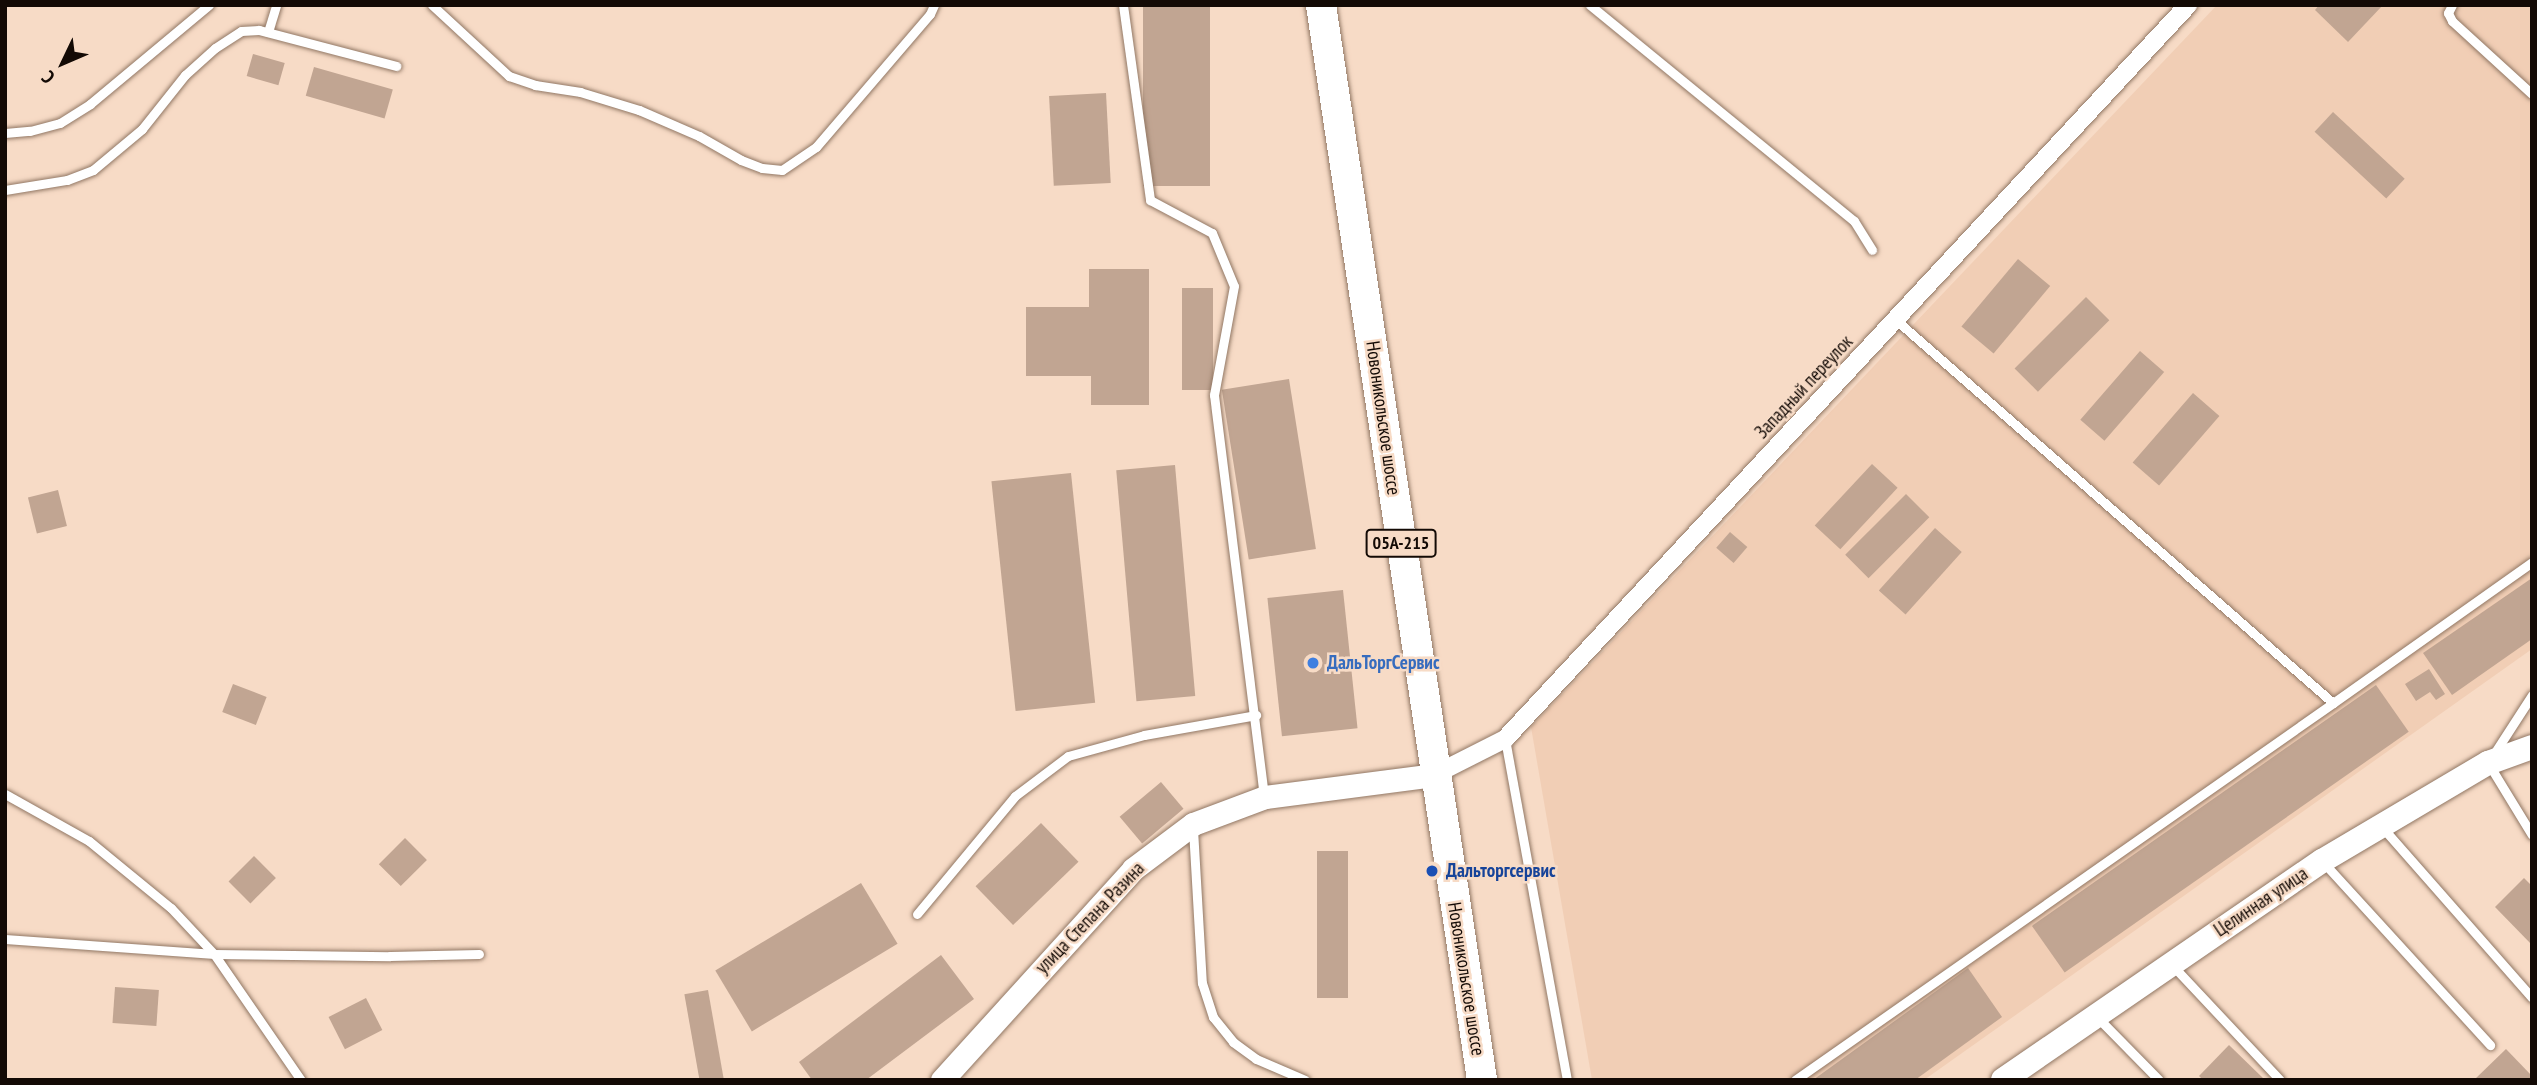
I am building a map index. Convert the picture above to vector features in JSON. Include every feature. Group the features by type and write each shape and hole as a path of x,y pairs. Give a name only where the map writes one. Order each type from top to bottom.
{"highway":[{"name":"Новоникольское шоссе","path":"1321,5 1340,117 1434,775 1482,1080"}],"main road":[{"name":"Целинная улица","path":"2003,1080 2322,861 2488,763 2532,747"}],"street":[{"name":"Западный переулок","path":"1434,775 1505,739 2188,5"},
{"name":"улица Степана Разина","path":"942,1080 1133,869 1193,824 1265,797 1434,775"}],"lane":[{"path":"5,133 30,131 60,123 80,110 209,5"},
{"path":"268,33 276,5"},
{"path":"432,5 509,76 535,85 580,93 639,110 699,136 741,160 762,168 782,170 816,146 930,14 934,5"},
{"path":"1123,5 1150,200 1212,233 1234,286 1214,395 1265,797"},
{"path":"1590,5 1854,221 1872,250"},
{"path":"2452,5 2448,13 2452,21 2532,94"},
{"path":"5,190 68,180 93,170 142,128 185,75 215,48 241,31 268,33 396,66"},
{"path":"1896,320 2333,703"},
{"path":"1795,1080 2532,562"},
{"path":"2530,828 2488,763 2532,695"},
{"path":"917,914 1015,796 1068,756 1144,735 1256,715"},
{"path":"1505,739 1567,1080"},
{"path":"5,794 89,841 171,908 214,954 301,1080"},
{"path":"1193,824 1202,983 1213,1017 1233,1042 1256,1059 1305,1080"},
{"path":"2381,826 2532,998"},
{"path":"2322,861 2490,1045"},
{"path":"5,939 214,954 479,954"},
{"path":"2171,964 2280,1080"},
{"path":"2096,1015 2159,1080"}],"shaded area":[{"path":"2217,5 2532,5 2532,649 1924,1080 1592,1080 1531,727"}],"building":[{"path":"1143,5 1210,5 1210,186 1143,186"},
{"path":"2319,5 2383,5 2348,42 2315,10"},
{"path":"253,54 285,63 278,85 247,76"},
{"path":"314,67 393,90 385,118 306,96"},
{"path":"1106,93 1111,183 1054,186 1049,96"},
{"path":"2333,112 2405,179 2386,199 2315,132"},
{"path":"2018,259 2050,286 1994,353 1961,326"},
{"path":"1089,269 1149,269 1149,405 1091,405 1091,376 1026,376 1026,307 1089,307"},
{"path":"1182,288 1213,288 1213,390 1182,390"},
{"path":"2086,297 2109,320 2038,392 2015,368"},
{"path":"2140,351 2164,372 2104,441 2080,420"},
{"path":"1289,379 1316,549 1249,560 1222,390"},
{"path":"2193,393 2219,416 2159,485 2133,462"},
{"path":"1872,464 1898,488 1840,549 1815,525"},
{"path":"1175,465 1195,696 1136,701 1116,470"},
{"path":"1071,473 1095,703 1016,711 991,481"},
{"path":"58,490 67,526 37,533 28,497"},
{"path":"1906,494 1929,517 1869,578 1845,555"},
{"path":"1935,528 1962,552 1906,615 1879,590"},
{"path":"1730,532 1747,547 1734,563 1716,548"},
{"path":"2532,578 2532,639 2452,695 2423,653"},
{"name":"ДальТоргСервис","path":"1343,590 1358,728 1282,736 1267,598"},
{"path":"2429,669 2445,694 2436,700 2430,692 2416,701 2405,684"},
{"path":"233,684 267,697 256,725 222,712"},
{"path":"2376,685 2409,732 2065,973 2032,926"},
{"path":"1161,782 1183,809 1142,844 1120,817"},
{"path":"1041,823 1079,862 1013,925 976,886"},
{"path":"405,838 427,860 401,886 379,864"},
{"path":"1317,851 1348,851 1348,998 1317,998"},
{"path":"254,856 276,878 250,903 229,881"},
{"path":"2524,878 2532,886 2532,945 2495,907"},
{"path":"861,883 898,944 752,1031 715,971"},
{"path":"941,955 974,999 866,1080 812,1080 799,1062"},
{"path":"1968,968 2002,1017 1915,1080 1813,1080"},
{"path":"115,987 159,990 156,1026 112,1023"},
{"path":"708,990 724,1080 699,1080 684,994"},
{"path":"366,998 382,1030 345,1049 329,1017"},
{"path":"2229,1045 2265,1080 2203,1080 2199,1076"},
{"path":"2506,1049 2532,1076 2528,1080 2474,1080"}],"place":[{"name":"ДальТоргСервис","path":"1313,663"},
{"name":"Дальторгсервис","path":"1432,871"}]}
